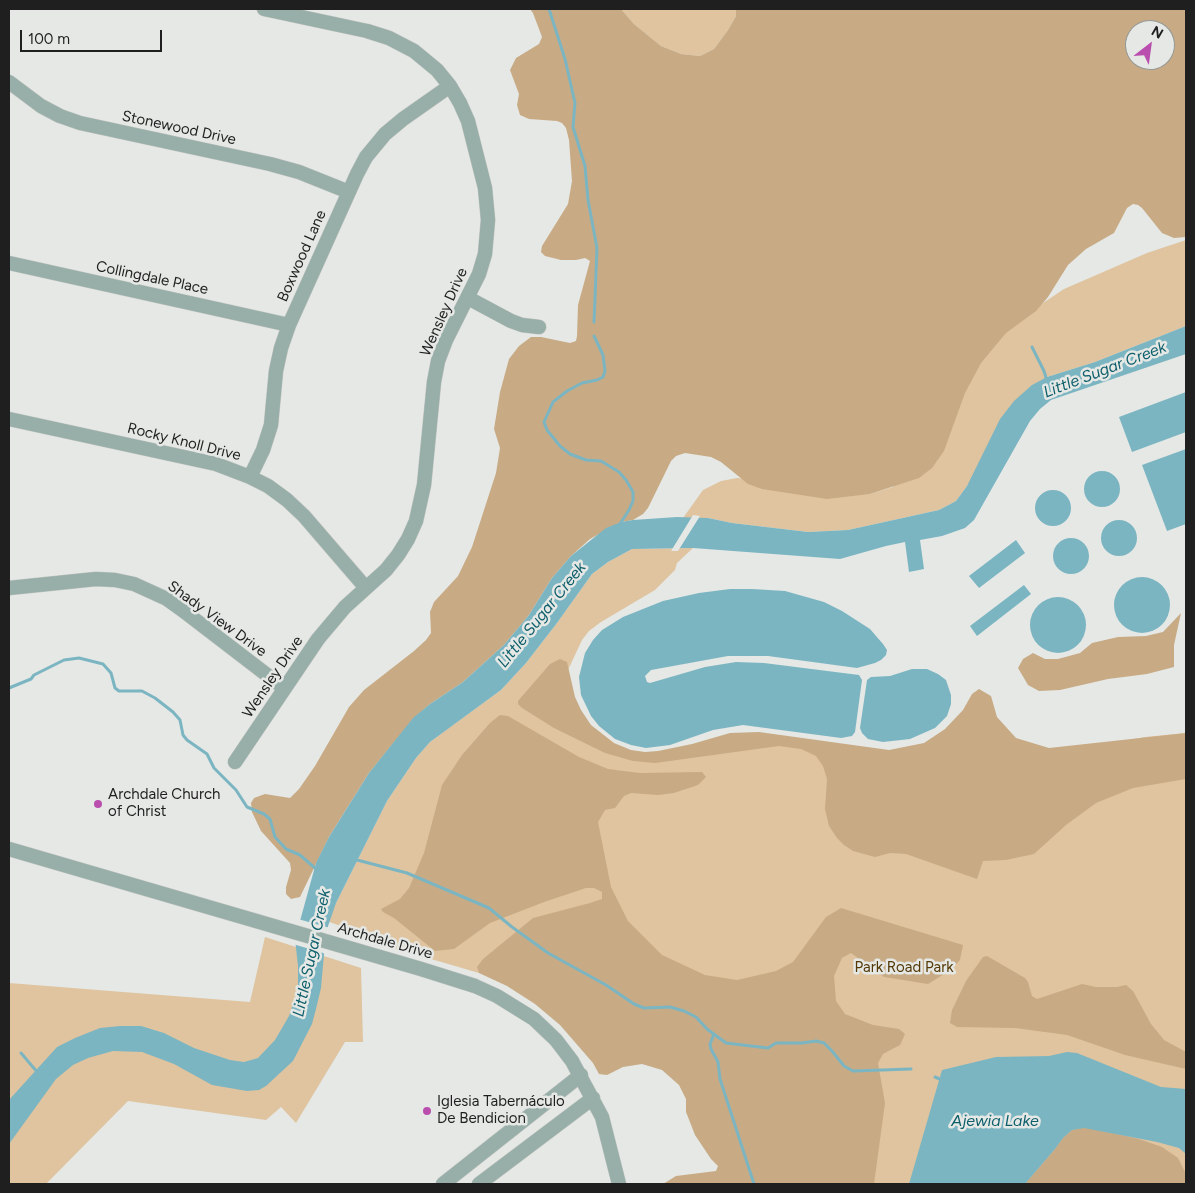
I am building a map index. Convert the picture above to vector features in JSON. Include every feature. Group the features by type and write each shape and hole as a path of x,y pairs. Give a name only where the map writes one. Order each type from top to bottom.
{"street":[{"name":"Wensley Drive","path":"235,762 318,639 335,618 386,570 408,539 416,521 424,486 434,382 438,360 479,274 485,254 488,233 488,209 485,188 471,130 460,103 450,86 436,70 422,57 389,38 367,31 264,9"},
{"name":"Stonewood Drive","path":"9,82 41,106 60,116 80,123 270,164 299,172 349,192"},
{"name":"Boxwood Lane","path":"250,477 263,450 271,424 276,371 289,325 366,157 385,134 450,86"},
{"name":"Collingdale Place","path":"9,263 289,325"},
{"path":"468,298 512,321 522,325 539,327"},
{"name":"Rocky Knoll Drive","path":"9,419 216,464 250,477 268,486 304,516 366,588"},
{"name":"Shady View Drive","path":"9,588 96,579 115,580 141,586 167,599 186,612 284,688"},
{"name":"Archdale Drive","path":"9,849 457,980 497,996 525,1013 550,1034 568,1054 581,1075 602,1118 619,1184"},
{"path":"442,1184 581,1075"},
{"path":"479,1184 593,1098"}],"green space":[{"path":"530,9 621,9 634,24 661,46 681,54 700,56 714,49 736,16 736,9 1186,9 1186,237 1174,238 1162,233 1138,205 1133,204 1127,208 1114,233 1086,249 1068,265 1048,297 1036,311 1006,333 981,363 965,393 944,451 932,468 919,478 870,494 827,499 762,489 748,484 721,462 711,457 685,453 676,456 671,461 648,508 643,514 633,520 621,522 590,539 571,556 552,578 529,615 504,645 463,682 430,704 413,719 369,773 329,837 300,897 291,899 286,894 291,870 290,863 261,831 252,812 251,803 254,798 265,794 290,798 299,789 315,766 349,707 364,690 414,651 431,633 430,612 434,602 458,576 472,547 496,473 500,448 494,429 500,392 509,359 519,346 531,337 541,337 570,343 576,341 578,305 590,261 585,258 561,260 545,256 541,252 542,246 568,204 572,181 569,140 566,128 562,123 529,119 520,115 517,105 519,94 510,70 516,58 539,44 542,37"},
{"path":"621,9 736,9 736,16 714,49 700,56 681,54 661,46 634,24"},
{"path":"1186,240 1186,326 1095,362 1047,377 956,501 939,510 848,530 808,532 732,523 708,518 683,518 703,490 721,481 737,478 847,495 870,494 893,487 970,366 1013,323 1064,289 1147,253"},
{"name":"Park Road Park","path":"693,548 677,563 675,570 655,590 589,631 582,640 561,685 574,711 627,757 767,742 814,747 940,753 1055,753 1145,737 1186,733 1186,1184 737,1184 692,1029 522,930 479,973 342,933 343,927 327,921 387,801 416,758 430,742 501,690 526,663 592,574 608,562 632,549"},
{"path":"1181,613 1174,645 1174,667 1147,674 1108,679 1060,690 1039,691 1028,685 1018,668 1023,659 1033,653 1045,659 1058,659 1080,653 1092,643 1118,637 1146,636 1163,632"},
{"path":"560,659 567,662 575,697 591,725 614,743 631,750 658,751 730,733 759,732 889,750 924,743 945,729 963,710 972,694 979,689 991,696 997,717 1016,738 1049,748 1186,733 1186,779 1133,788 1096,803 1066,825 1034,854 1006,860 983,861 977,879 906,854 890,853 875,857 853,851 844,845 829,826 825,809 827,779 823,766 816,756 801,749 779,746 655,763 633,761 605,753 554,728 522,708 518,701 550,664"},
{"path":"500,715 508,716 579,757 608,769 640,773 702,772 706,777 698,785 674,793 658,795 631,793 624,796 615,808 605,810 598,822 611,887 628,921 662,955 705,975 737,980 776,971 793,962 826,917 841,908 963,945 960,960 949,971 928,984 884,977 851,953 842,958 834,976 836,1001 845,1014 873,1025 899,1029 905,1034 900,1045 883,1054 878,1063 885,1103 874,1184 663,1184 676,1176 716,1171 718,1166 695,1135 686,1112 686,1099 679,1085 662,1070 642,1064 623,1067 607,1075 599,1074 593,1063 560,1025 535,1004 507,986 479,973 477,967 483,959 533,918 602,899 602,892 594,888 586,888 544,902 490,923 454,949 435,951 394,918 383,912 381,909 400,899 409,888 424,853 442,785 462,755 490,723"},
{"path":"265,937 361,968 363,1042 345,1042 296,1123 281,1107 266,1120 128,1101 46,1184 9,1184 9,983 250,1002"},
{"path":"987,956 1025,978 1032,996 1037,999 1082,984 1096,987 1126,985 1133,991 1151,1024 1164,1040 1186,1052 1186,1069 1125,1055 1067,1035 1015,1028 957,1027 950,1023 952,1010 966,981 983,957"},
{"path":"1086,1127 1139,1139 1162,1147 1178,1158 1186,1174 1186,1184 1025,1184 1063,1138 1072,1130"}],"water":[{"name":"Little Sugar Creek","path":"1186,326 1186,354 1051,400 1040,409 1030,421 974,520 965,528 942,536 920,540 924,569 909,572 905,542 840,559 693,548 632,549 608,562 592,574 526,663 501,690 430,742 416,758 387,801 336,903 326,932 321,988 312,1024 293,1061 266,1086 259,1090 247,1091 212,1085 174,1064 142,1052 113,1051 88,1058 73,1065 56,1079 9,1144 9,1100 57,1047 100,1028 141,1026 164,1033 194,1048 230,1060 244,1062 258,1058 275,1040 289,1016 298,990 295,939 316,863 329,837 369,773 413,718 463,682 504,645 529,615 552,578 571,556 606,528 633,520 677,517 708,518 732,523 808,532 848,530 939,510 956,501 967,486 1000,419 1014,401 1032,385 1047,377 1095,362"},
{"path":"1186,392 1186,432 1132,452 1119,417"},
{"path":"1186,449 1186,524 1167,531 1142,465"},
{"path":"1102,471 1109,472 1115,476 1119,482 1119,496 1115,502 1109,506 1102,507 1095,506 1089,502 1085,496 1084,489 1085,482 1089,476 1095,472"},
{"path":"1053,490 1060,491 1066,495 1070,501 1070,515 1066,521 1060,525 1053,526 1046,525 1040,521 1036,515 1035,508 1036,501 1040,495 1046,491"},
{"path":"1119,520 1126,521 1132,525 1136,531 1136,545 1132,551 1126,555 1119,556 1112,555 1106,551 1102,545 1101,538 1102,531 1106,525 1112,521"},
{"path":"1071,538 1078,539 1084,543 1088,549 1088,563 1084,569 1078,573 1071,574 1064,573 1058,569 1054,563 1053,556 1054,549 1058,543 1064,539"},
{"path":"1016,540 1025,553 979,588 969,576"},
{"path":"1136,577 1148,577 1158,581 1166,589 1170,605 1166,621 1158,629 1148,633 1136,633 1126,629 1118,621 1114,611 1114,599 1118,589 1126,581"},
{"path":"1024,585 1031,594 977,636 970,626"},
{"path":"730,589 785,591 824,602 870,629 887,650 886,655 875,663 857,668 768,656 728,656 651,670 645,676 647,682 650,683 705,667 736,662 764,663 859,675 862,680 855,732 852,736 841,738 743,725 713,730 670,745 646,748 615,739 599,726 591,716 581,695 579,677 585,653 602,630 623,617 663,601 699,593"},
{"path":"1052,597 1064,597 1074,601 1082,609 1086,625 1082,641 1074,649 1064,653 1052,653 1042,649 1034,641 1030,631 1030,619 1034,609 1042,601"},
{"path":"912,669 927,669 946,680 951,695 951,704 947,716 935,728 910,739 883,742 868,739 860,728 867,680 871,677 890,676"},
{"name":"Ajewia Lake","path":"1067,1052 1077,1053 1161,1087 1186,1089 1186,1154 1179,1148 1157,1142 1084,1128 1072,1130 1063,1138 1025,1184 909,1184 942,1070 996,1057 1049,1056"}],"pier":[{"path":"693,515 700,516 678,551 671,551"},
{"path":"298,919 330,928 326,954 293,944"}],"waterway":[{"path":"549,9 565,59 575,103 573,127 585,166 588,200 597,248 594,322"},
{"path":"594,336 603,355 605,371 603,377 582,383 567,391 553,402 544,422 547,430 560,446 570,454 586,460 601,461 619,472 626,480 633,492 633,501 620,524"},
{"name":"Little Sugar Creek","path":"1032,347 1047,381"},
{"path":"9,688 31,679 34,675 64,660 79,658 103,664 111,673 115,688 119,691 142,691 173,712 180,720 183,735 207,754 214,768 236,790 247,807 264,814 270,819 275,837 286,849 300,855 316,869"},
{"path":"354,861 357,860 407,873 489,908 548,953 606,985 634,1004 644,1008 670,1007 684,1011 696,1017 707,1029 726,1043 768,1048 776,1043 816,1041 824,1043 844,1066 853,1071 911,1069"},
{"path":"714,1034 710,1044 711,1049 718,1062 720,1079 754,1184"},
{"path":"21,1053 38,1073"},
{"path":"935,1077 942,1080"}],"place":[{"name":"Archdale Church of Christ","path":"98,804"},
{"name":"Iglesia Tabernáculo De Bendicion","path":"427,1111"}]}
